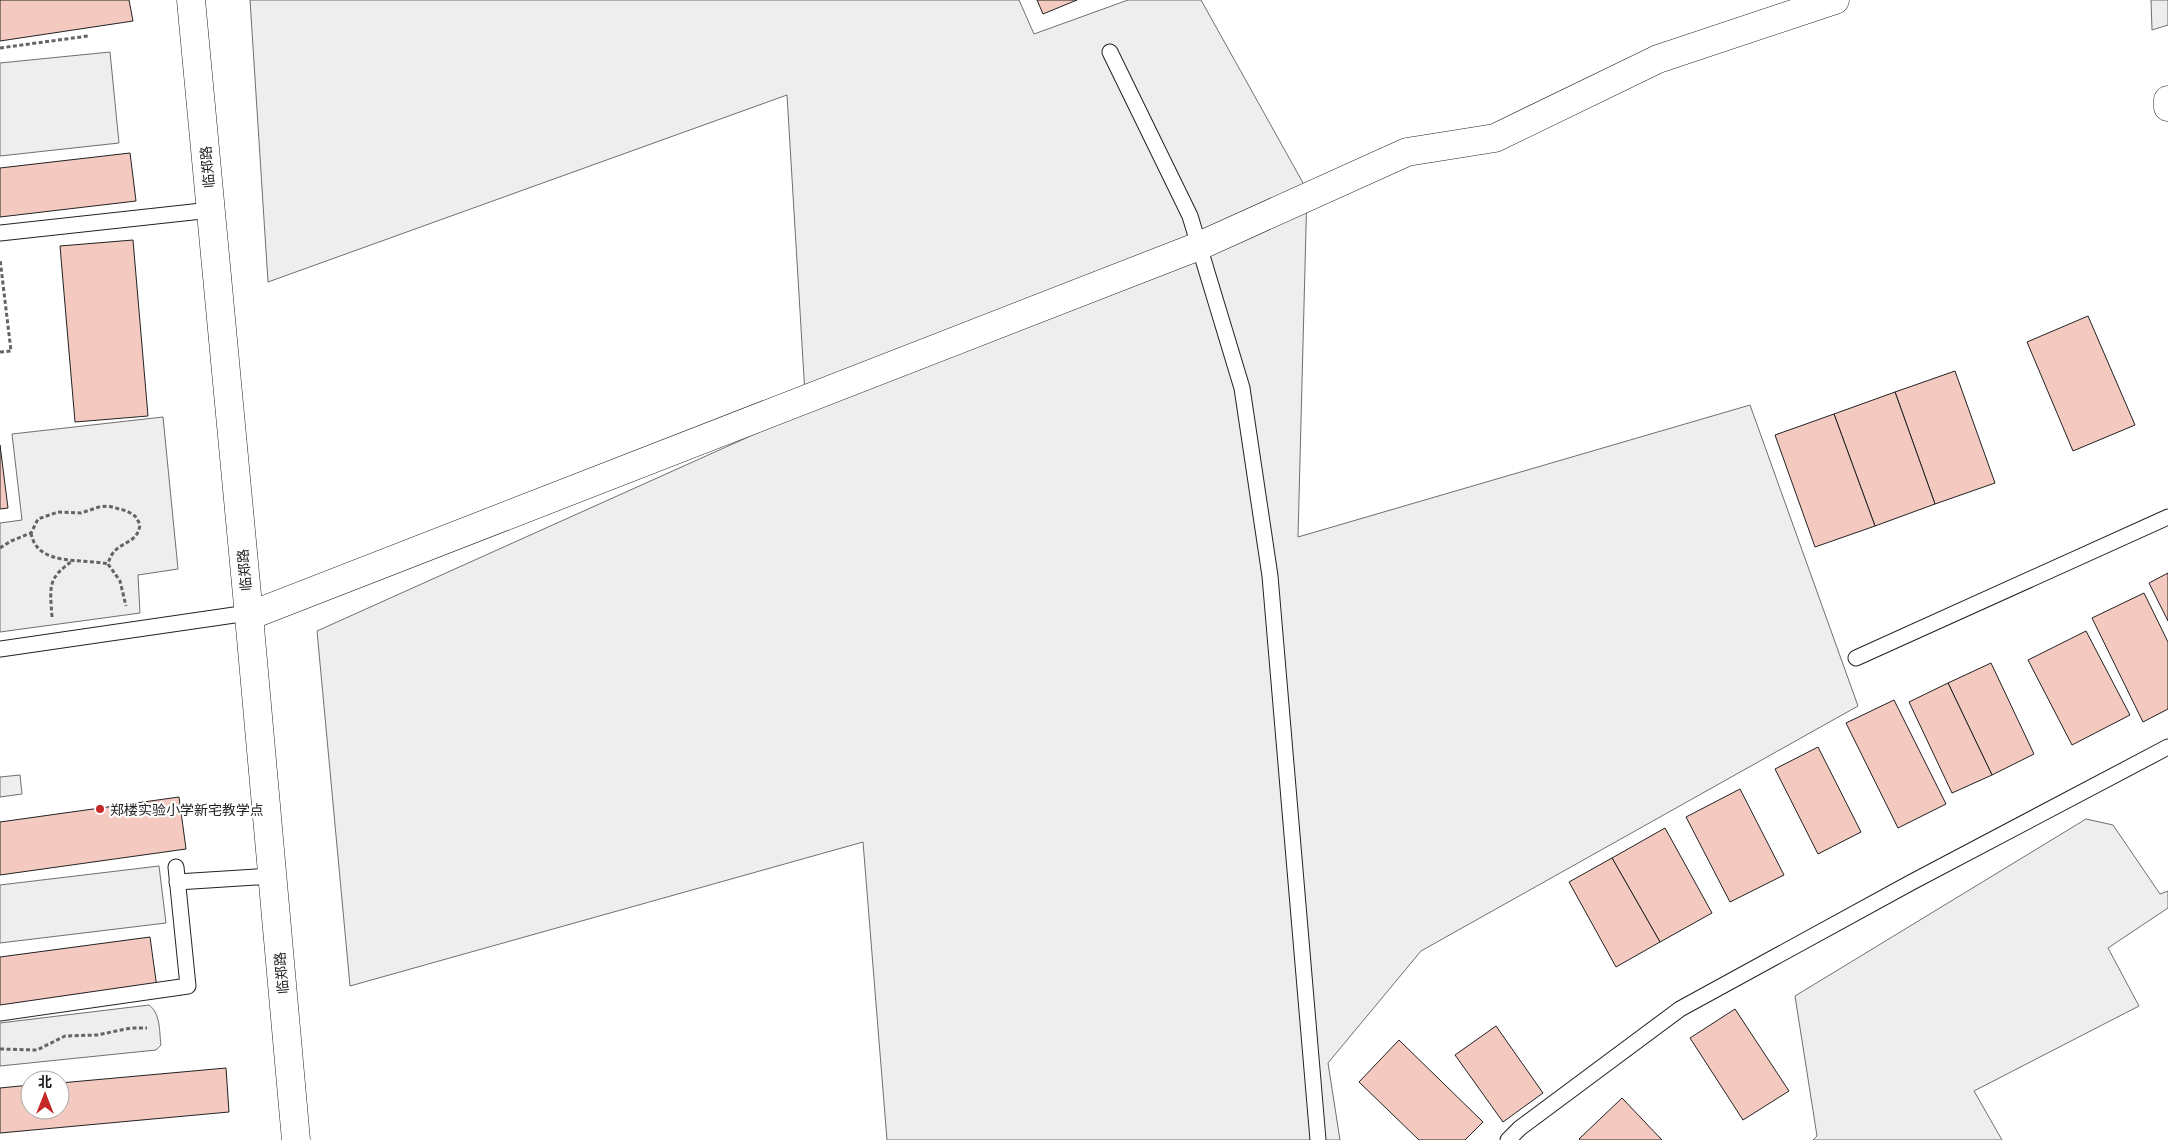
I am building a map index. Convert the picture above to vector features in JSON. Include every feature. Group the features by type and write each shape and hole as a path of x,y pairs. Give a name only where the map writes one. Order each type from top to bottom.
{"street":[{"name":"临郑路","path":"191,0 296,1140"},
{"path":"249,615 1199,246 1408,152 1495,138 1658,59 1835,0"},
{"path":"2168,100 2168,107"}],"lane":[{"path":"1110,52 1190,216 1242,388 1270,576 1318,1140"},
{"path":"0,234 211,210"},
{"path":"1856,658 2168,517"},
{"path":"0,649 249,615"},
{"path":"1508,1140 1520,1128 1680,1008 2168,747"},
{"path":"0,1013 188,986 176,867"},
{"path":"177,882 272,876"}],"path":[{"path":"0,48 88,36"},
{"path":"0,258 11,351 0,352"},
{"path":"108,564 115,550 136,538 139,532 140,524 135,516 128,511 108,506 98,507 82,513 58,512 38,519 31,533 32,540 42,552 56,558 108,564 120,581 132,630"},
{"path":"0,548 11,540 31,533"},
{"path":"54,642 52,584 60,569 74,560"},
{"path":"0,1049 37,1050 65,1036 97,1035 131,1028 147,1028"}],"shaded area":[{"path":"250,0 1019,0 1034,34 1128,0 1201,0 1307,190 1298,537 1750,405 1858,706 1421,951 1328,1063 1340,1140 887,1140 863,842 350,986 317,631 806,411 787,95 268,282"},
{"path":"2151,0 2168,0 2168,25 2152,30"},
{"path":"110,52 119,143 0,156 0,63"},
{"path":"163,417 178,569 138,575 140,613 0,632 0,523 22,520 12,434"},
{"path":"20,775 22,794 0,797 0,777"},
{"path":"2086,819 2113,825 2160,894 2168,891 2168,908 2108,948 2139,1006 1974,1091 2002,1140 1813,1140 1817,1136 1795,996"},
{"path":"159,866 166,923 0,943 0,885"},
{"path":"149,1005 156,1013 159,1023 161,1045 156,1050 0,1066 0,1023"}],"building":[{"path":"0,0 129,0 133,21 0,41"},
{"path":"1037,0 1077,0 1043,14"},
{"path":"130,153 136,201 0,217 0,168"},
{"path":"133,240 148,416 75,422 60,246"},
{"path":"2088,316 2135,425 2073,451 2027,342"},
{"path":"1955,371 1995,483 1935,504 1895,392"},
{"path":"1895,392 1935,504 1875,526 1834,414"},
{"path":"1834,414 1875,526 1815,547 1775,435"},
{"path":"0,445 8,508 0,509"},
{"path":"2168,573 2168,621 2149,583"},
{"path":"2144,593 2168,642 2168,709 2143,722 2092,618"},
{"path":"2086,631 2130,715 2072,745 2028,660"},
{"path":"1991,663 2034,754 1992,775 1948,683"},
{"path":"1948,683 1992,775 1952,793 1909,702"},
{"path":"1894,700 1946,804 1898,828 1846,723"},
{"path":"1818,747 1861,832 1818,854 1775,769"},
{"path":"1740,789 1784,875 1730,902 1686,817"},
{"path":"179,797 186,849 0,875 0,822"},
{"path":"1665,828 1712,913 1660,942 1612,858"},
{"path":"1612,858 1660,942 1616,967 1569,882"},
{"path":"150,937 157,988 0,1009 0,957"},
{"path":"1735,1009 1789,1091 1743,1120 1690,1038"},
{"path":"1496,1026 1543,1093 1503,1122 1455,1055"},
{"path":"1399,1040 1483,1122 1465,1140 1419,1140 1359,1082"},
{"path":"226,1068 229,1112 0,1133 0,1088 20,1086 20,1120 70,1120 70,1082"},
{"path":"1622,1098 1662,1140 1579,1139"}],"place":[{"name":"郑楼实验小学新宅教学点","path":"100,809"}]}
